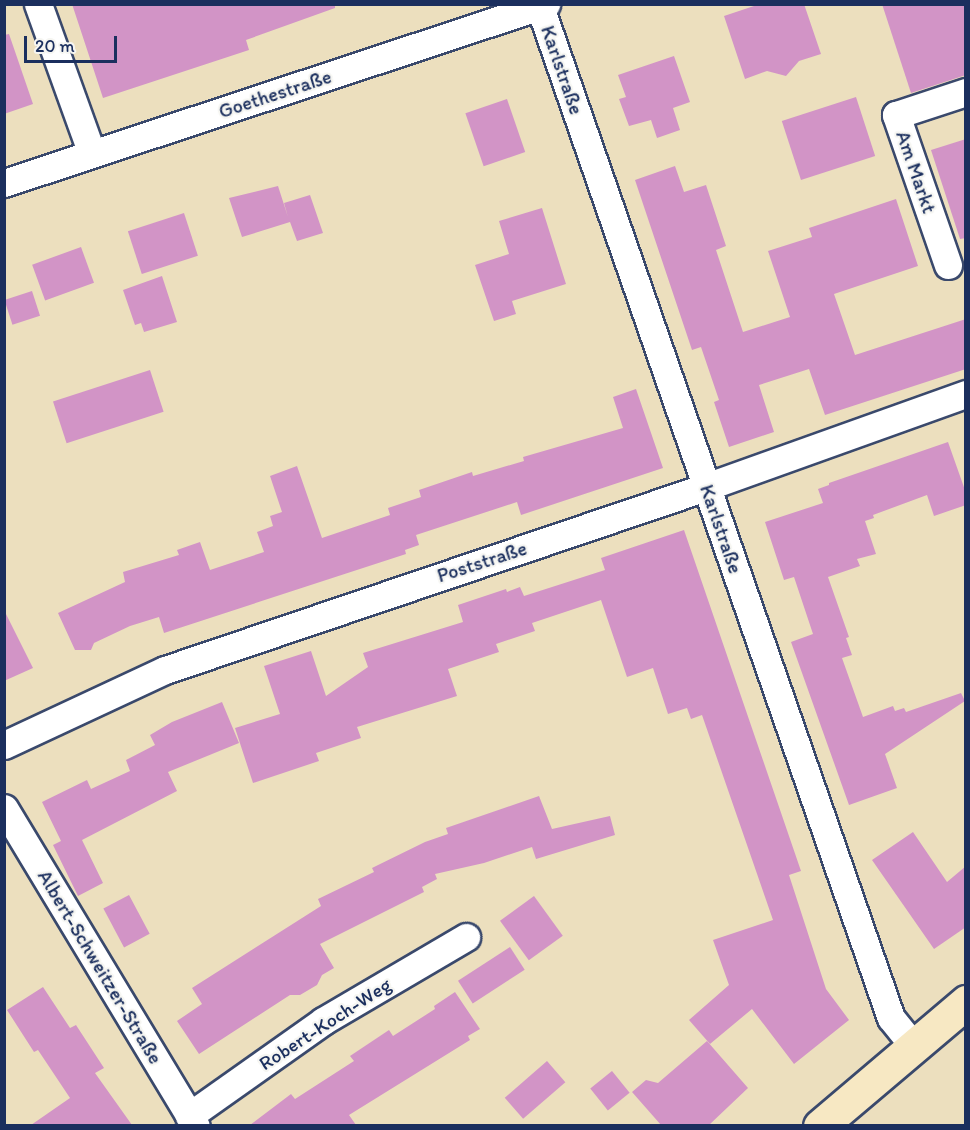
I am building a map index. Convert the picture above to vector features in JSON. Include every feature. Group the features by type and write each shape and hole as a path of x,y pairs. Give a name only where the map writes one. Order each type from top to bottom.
{"main road":[{"path":"820,1125 966,1002"}],"street":[{"path":"38,4 92,154"},
{"name":"Goethestraße","path":"4,183 542,5"},
{"name":"Karlstraße","path":"542,5 706,487 891,1018 914,1046"},
{"name":"Am Markt","path":"948,265 896,115 966,92"},
{"name":"Poststraße","path":"4,745 165,670 706,487 966,394"},
{"name":"Albert-Schweitzer-Straße","path":"4,808 192,1121"},
{"name":"Robert-Koch-Weg","path":"192,1121 323,1022 466,937"}],"building":[{"path":"72,4 335,4 335,8 246,40 249,50 103,98"},
{"path":"760,4 804,4 821,54 799,61 786,76 767,71 745,79 724,16"},
{"path":"882,4 966,4 966,75 911,93"},
{"path":"9,34 33,104 4,114 4,35"},
{"path":"674,56 690,102 673,108 680,130 657,138 651,120 629,126 619,99 626,97 618,75"},
{"path":"856,97 875,156 801,180 782,121"},
{"path":"507,99 525,152 484,166 465,113"},
{"path":"966,139 966,238 960,239 931,150"},
{"path":"675,166 684,192 706,185 726,246 716,250 743,332 790,317 768,251 812,237 809,228 896,199 918,266 834,294 855,355 966,319 966,369 825,415 809,369 759,385 774,432 729,447 714,402 719,400 701,347 692,350 635,180"},
{"path":"278,186 288,217 284,203 310,195 323,233 297,241 290,222 242,237 229,198"},
{"path":"542,208 566,284 512,301 516,314 494,321 475,265 509,254 499,221"},
{"path":"184,213 198,256 142,274 128,231"},
{"path":"81,247 94,283 45,300 32,265"},
{"path":"162,276 177,322 144,332 141,323 135,325 123,290"},
{"path":"32,291 40,316 12,325 4,300"},
{"path":"150,370 164,412 67,443 53,402"},
{"path":"636,389 663,468 521,515 517,502 416,535 419,545 405,550 406,554 164,633 159,617 130,626 94,643 91,650 75,650 58,613 125,582 123,572 179,555 177,550 200,542 210,570 264,552 257,532 273,526 270,516 282,512 270,476 297,466 322,538 390,515 388,508 421,497 419,490 472,472 473,476 524,461 523,457 623,428 613,397"},
{"path":"948,442 966,493 966,505 934,516 927,495 873,515 874,518 865,521 876,554 857,559 860,566 828,577 849,637 846,638 852,655 842,658 863,717 893,706 895,711 904,708 906,712 961,693 965,701 885,754 897,788 849,805 791,642 813,634 794,577 784,580 765,522 823,503 818,489 829,483"},
{"path":"684,530 801,871 789,875 826,989 849,1020 794,1064 752,1009 710,1044 689,1020 729,985 713,940 773,920 702,715 691,719 687,708 668,714 653,668 627,677 601,600 532,623 535,631 496,644 499,652 448,669 457,696 357,727 361,738 316,753 319,761 253,783 235,728 280,714 264,666 311,651 326,696 368,667 363,653 463,622 458,605 506,589 507,592 520,587 524,596 605,570 601,558"},
{"path":"4,610 33,668 4,681"},
{"path":"222,702 239,743 168,772 177,791 82,840 103,883 78,896 53,845 61,841 42,802 87,780 91,789 130,771 126,760 155,745 150,735 172,722"},
{"path":"539,796 552,829 610,816 615,835 536,859 532,847 484,863 435,874 437,879 422,887 424,892 320,944 334,968 322,975 317,985 300,995 290,995 199,1054 177,1021 202,1004 192,988 321,906 318,899 374,872 372,868 425,842 448,834 446,828"},
{"path":"913,832 947,882 966,866 966,927 934,949 872,860"},
{"path":"129,895 150,934 124,947 103,909"},
{"path":"534,896 563,936 529,960 500,921"},
{"path":"510,947 525,970 473,1003 458,981"},
{"path":"43,987 70,1028 76,1025 104,1068 95,1073 132,1125 31,1125 70,1098 38,1050 34,1052 7,1010"},
{"path":"455,992 480,1029 468,1036 470,1040 349,1115 356,1125 250,1125 291,1094 295,1099 354,1061 350,1056 389,1030 393,1036 435,1009 434,1006"},
{"path":"707,1041 748,1088 709,1125 661,1125 632,1092 646,1080 658,1083"},
{"path":"547,1061 565,1082 523,1119 505,1098"},
{"path":"612,1071 630,1093 608,1110 590,1089"}]}
